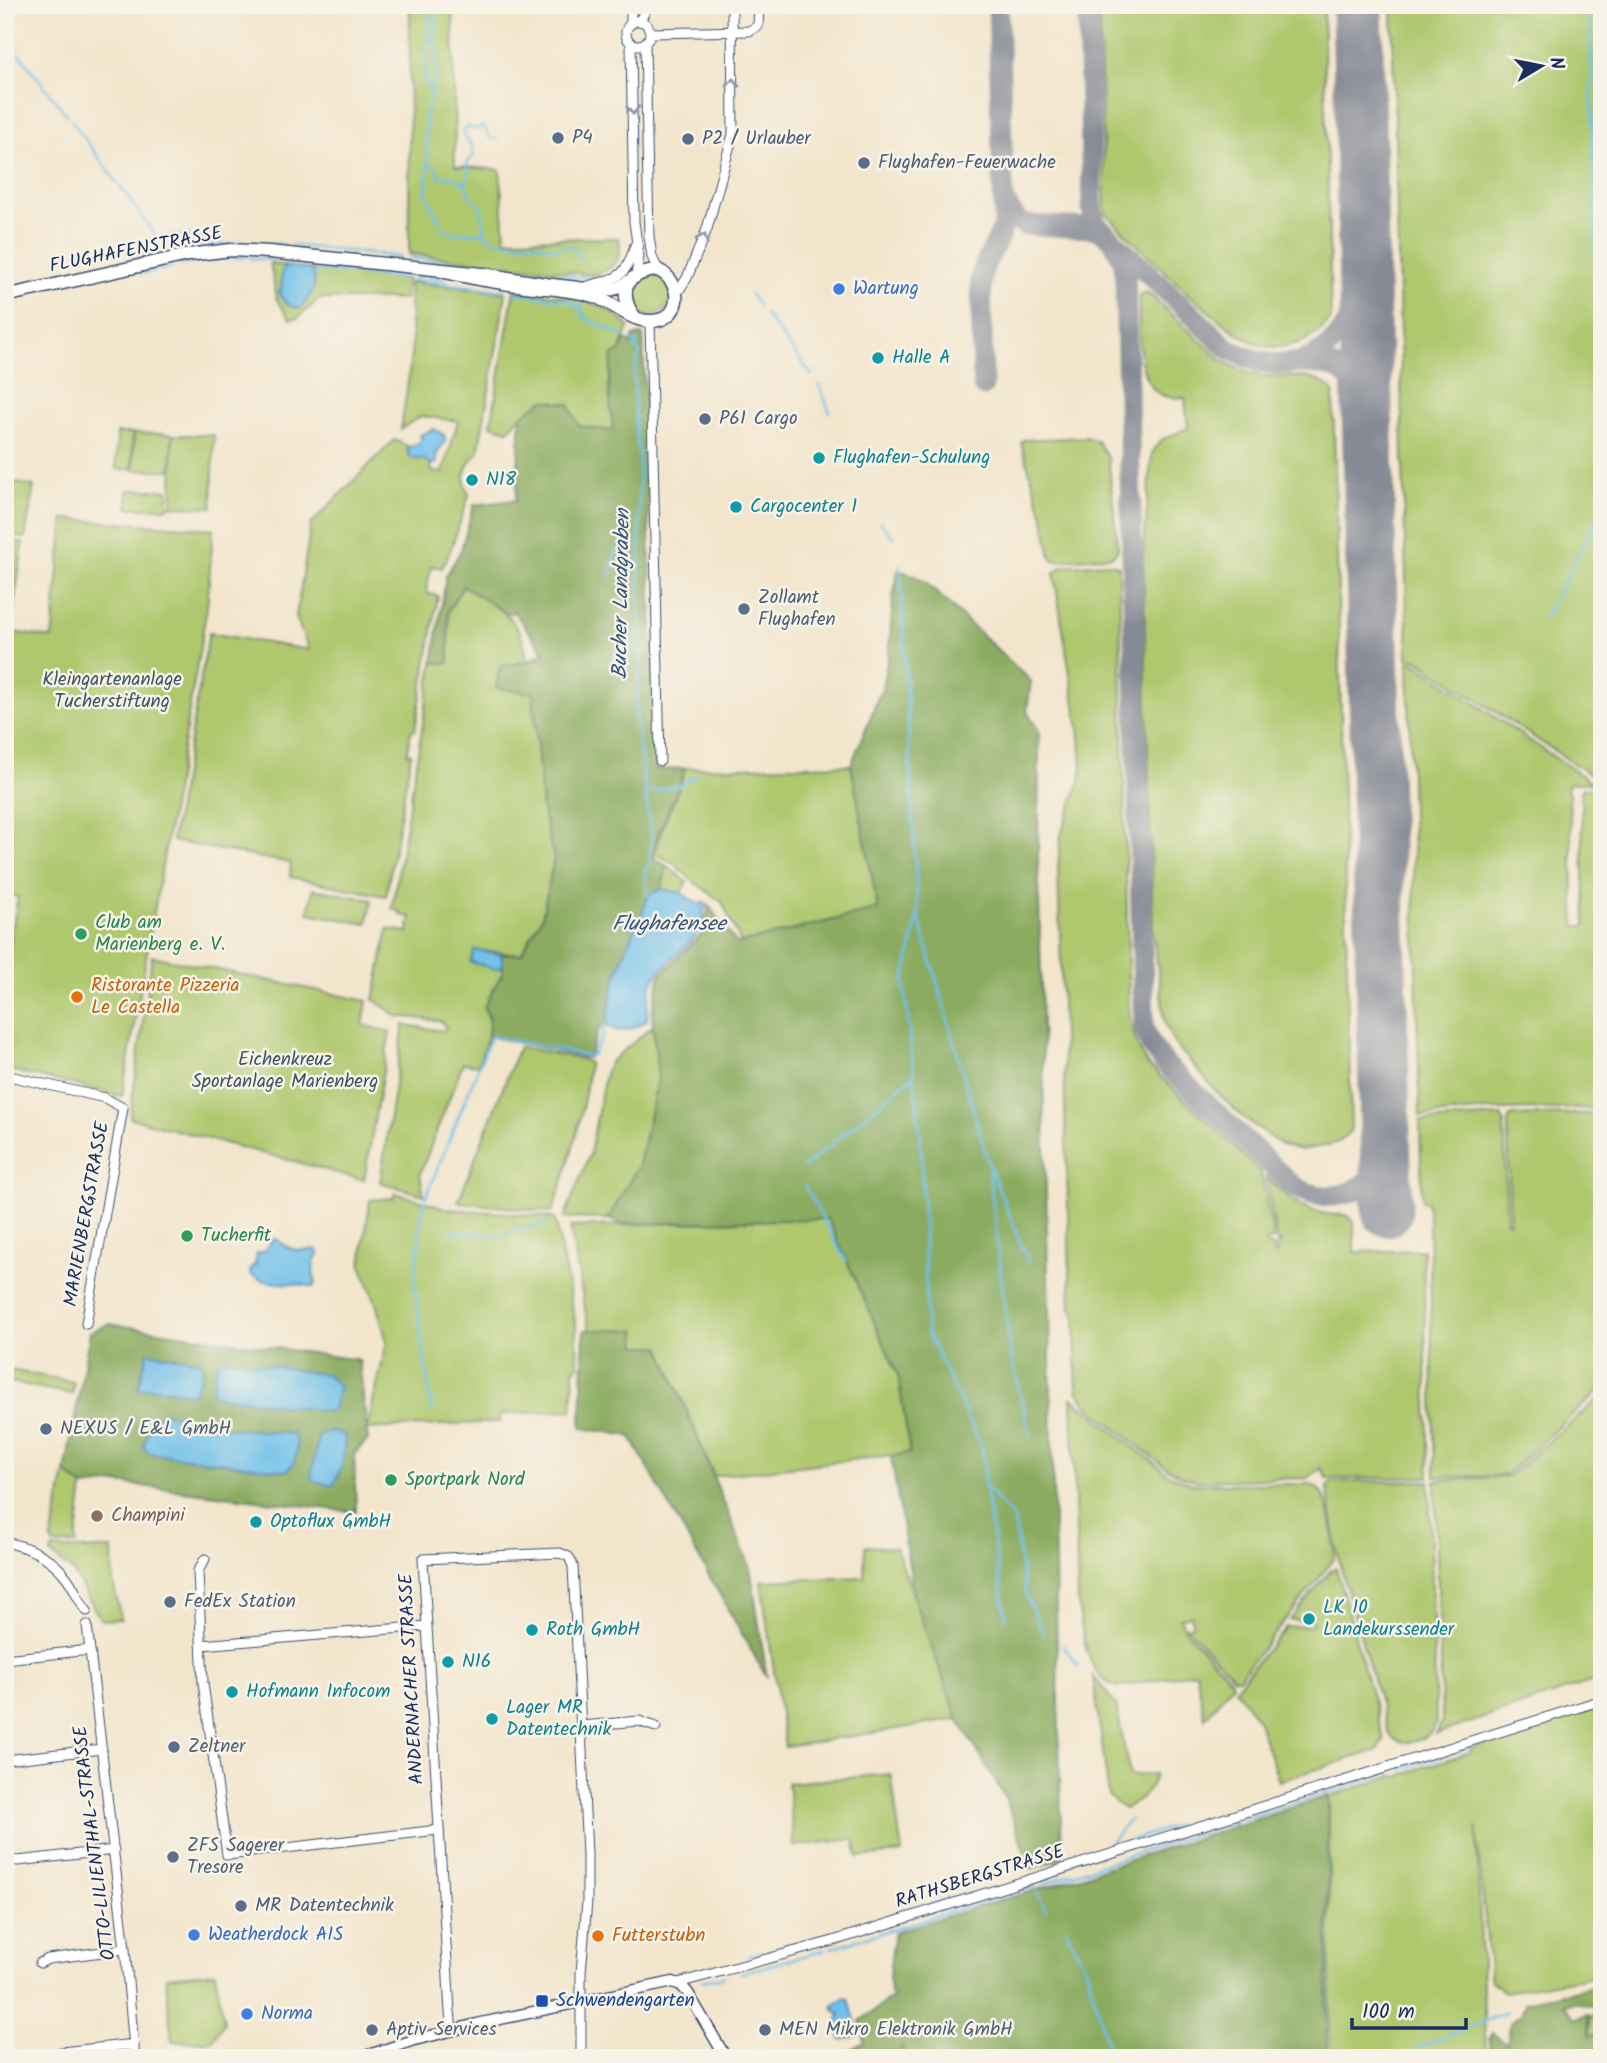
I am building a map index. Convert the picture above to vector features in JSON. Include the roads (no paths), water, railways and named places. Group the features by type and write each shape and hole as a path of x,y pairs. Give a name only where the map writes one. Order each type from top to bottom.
{"main road":[{"name":"FLUGHAFENSTRASSE","path":"5,296 180,257 223,251 269,252 482,274 580,288 610,289 645,270 658,270"},
{"path":"650,321 662,319 669,314 675,305 677,293 670,278 658,270"},
{"name":"FLUGHAFENSTRASSE","path":"441,271 487,281 586,294 606,301 635,317 650,321"},
{"name":"FLUGHAFENSTRASSE","path":"632,278 626,299 629,310 635,317"}],"street":[{"name":"FLUGHAFENSTRASSE","path":"631,5 635,23"},
{"name":"FLUGHAFENSTRASSE","path":"632,278 639,257 634,222 631,44 626,33 645,12 646,5"},
{"path":"677,293 687,278 707,229 733,134 732,5"},
{"path":"650,33 749,32 758,26 760,5"},
{"path":"635,23 648,27 650,33 645,44 649,236 652,257 658,270"},
{"path":"631,44 645,44"},
{"name":"FLUGHAFENSTRASSE","path":"580,288 621,276 628,267 637,240"},
{"path":"650,321 660,761"},
{"name":"MARIENBERGSTRASSE","path":"5,1075 105,1098 124,1108 86,1324"},
{"path":"5,1542 43,1555 67,1578 87,1611"},
{"name":"ANDERNACHER STRASSE","path":"452,2029 423,1559 560,1553 569,1557 573,1566 587,1875 581,1973 582,2001"},
{"path":"205,1559 198,1572 203,1682 227,1855 438,1830"},
{"name":"OTTO-LILIENTHAL-STRASSE","path":"87,1625 135,2058"},
{"path":"201,1645 426,1626"},
{"path":"5,1659 90,1650"},
{"name":"RATHSBERGSTRASSE","path":"360,2058 452,2029 664,1983 678,1983 833,1941 1602,1700"},
{"path":"582,1726 639,1721 656,1727"},
{"path":"5,1760 102,1749"},
{"path":"5,1858 18,1861 114,1850"},
{"path":"40,1963 48,1959 125,1949"},
{"path":"678,1983 692,2000 726,2058"},
{"path":"581,2058 582,2001"},
{"path":"49,2057 62,2052 134,2043"}],"water":[{"path":"286,266 310,269 313,274 313,289 301,308 287,304 279,292 282,271"},
{"path":"433,429 444,435 445,441 436,455 437,463 431,464 411,458 407,450 409,447 422,440 420,435"},
{"name":"Flughafensee","path":"661,889 681,893 700,905 704,902 707,906 703,920 693,938 653,981 647,1020 632,1028 617,1030 607,1025 618,971 648,895"},
{"path":"475,950 501,954 503,966 496,969 470,962"},
{"path":"273,1239 294,1249 314,1249 319,1252 313,1267 316,1283 313,1287 265,1281 250,1274 257,1253 263,1252"},
{"path":"148,1352 200,1361 203,1372 193,1394 156,1388 138,1389"},
{"path":"224,1358 328,1375 339,1386 333,1410 330,1412 217,1396 212,1391 218,1362"},
{"path":"162,1412 227,1428 293,1434 297,1449 295,1459 287,1471 149,1453 143,1446 151,1423"},
{"path":"332,1431 345,1435 343,1464 333,1486 314,1481 311,1476 319,1434"},
{"path":"845,1998 849,1999 858,2032 856,2036 841,2040 837,2023 840,2015 833,2008 834,2004"}],"waterway":[{"name":"Bucher Landgraben","path":"428,40 430,5"},
{"name":"Bucher Landgraben","path":"438,5 436,77 425,117 428,164 437,169 440,178 451,176 465,183 469,194 481,207 485,234 498,241 539,244 553,248 572,247 578,252 579,260"},
{"path":"1590,5 1602,536"},
{"name":"Bucher Landgraben","path":"433,90 425,81 426,44 428,40 435,38"},
{"path":"19,54 67,115"},
{"path":"72,121 156,236"},
{"path":"465,183 469,176 467,164 473,155 473,147 464,136 464,130 468,127 484,127 490,138 497,139"},
{"name":"Bucher Landgraben","path":"428,164 426,194 444,231 485,234"},
{"path":"169,235 209,237"},
{"path":"178,250 230,244 284,244"},
{"path":"291,245 400,257"},
{"path":"114,264 162,254"},
{"path":"226,258 245,257"},
{"path":"249,258 274,260"},
{"path":"410,258 463,264"},
{"path":"178,265 222,259"},
{"path":"280,260 404,274"},
{"path":"5,288 112,265"},
{"path":"476,266 489,267"},
{"path":"140,274 172,267"},
{"path":"495,268 593,278"},
{"path":"314,273 319,270 404,279"},
{"path":"412,274 423,276"},
{"path":"428,277 446,280"},
{"path":"412,280 505,290"},
{"path":"516,293 571,301 576,308 581,308"},
{"path":"750,294 758,305"},
{"name":"Bucher Landgraben","path":"581,305 584,318 624,336"},
{"path":"765,314 812,375"},
{"name":"Bucher Landgraben","path":"632,340 637,342 635,348 640,353 634,378 639,453 640,657 636,720 652,844 649,852"},
{"path":"819,385 830,412"},
{"path":"1544,619 1600,513"},
{"path":"880,522 894,538"},
{"path":"610,577 617,549"},
{"path":"900,566 918,915 989,1165 1029,1263"},
{"path":"648,792 678,786 697,775"},
{"name":"Bucher Landgraben","path":"648,895 645,870 650,865 650,857"},
{"path":"918,915 904,982 921,1144 927,1332 983,1450 985,1487 1006,1618"},
{"name":"Bucher Landgraben","path":"426,1197 491,1036 588,1056 592,1055 604,1034 601,1028 607,1025"},
{"path":"803,1168 913,1076"},
{"path":"989,1168 1010,1353 1031,1437"},
{"path":"805,1186 846,1261"},
{"name":"Bucher Landgraben","path":"424,1201 414,1282 432,1413"},
{"path":"451,1231 496,1236 546,1223"},
{"path":"987,1488 1014,1519 1025,1592 1043,1634"},
{"path":"1063,1645 1078,1666"},
{"path":"1400,1769 1470,1747"},
{"path":"1242,1819 1391,1772"},
{"path":"1112,1841 1130,1819"},
{"path":"1045,1883 1236,1821"},
{"path":"1107,1848 1178,1825"},
{"path":"1061,1862 1085,1855"},
{"path":"831,1948 1034,1886 1046,1910"},
{"path":"842,1932 967,1893"},
{"path":"1066,1929 1086,1968 1111,2058"},
{"path":"816,1939 830,1935"},
{"path":"777,1948 808,1941"},
{"path":"741,1973 825,1950"},
{"path":"748,1956 763,1952"},
{"path":"702,1981 723,1977"},
{"path":"1418,2048 1507,2012"},
{"path":"403,2058 404,2052"},
{"path":"1400,2058 1405,2055"}],"place":[{"name":"P4","path":"558,138"},
{"name":"P2 / Urlauber","path":"688,139"},
{"name":"Flughafen-Feuerwache","path":"864,163"},
{"name":"Wartung","path":"839,289"},
{"name":"Halle A","path":"878,358"},
{"name":"P61 Cargo","path":"705,419"},
{"name":"Flughafen-Schulung","path":"819,458"},
{"name":"N18","path":"472,480"},
{"name":"Cargocenter 1","path":"736,507"},
{"name":"Zollamt Flughafen","path":"744,609"},
{"name":"Club am Marienberg e. V.","path":"81,934"},
{"name":"Ristorante Pizzeria Le Castella","path":"77,997"},
{"name":"Tucherfit","path":"187,1236"},
{"name":"NEXUS / E&L GmbH","path":"46,1429"},
{"name":"Sportpark Nord","path":"391,1480"},
{"name":"Champini","path":"97,1516"},
{"name":"Optoflux GmbH","path":"256,1522"},
{"name":"FedEx Station","path":"170,1602"},
{"name":"LK 10 Landekurssender","path":"1309,1619"},
{"name":"Roth GmbH","path":"532,1630"},
{"name":"N16","path":"448,1662"},
{"name":"Hofmann Infocom","path":"232,1692"},
{"name":"Lager MR Datentechnik","path":"492,1719"},
{"name":"Zeltner","path":"174,1747"},
{"name":"ZFS Sagerer Tresore","path":"173,1857"},
{"name":"MR Datentechnik","path":"241,1906"},
{"name":"Weatherdock AIS","path":"194,1935"},
{"name":"Futterstubn","path":"598,1936"},
{"name":"Schwendengarten","path":"542,2001"},
{"name":"Norma","path":"247,2014"},
{"name":"Aptiv Services","path":"372,2030"},
{"name":"MEN Mikro Elektronik GmbH","path":"765,2030"}],"park label":[{"name":"Kleingartenanlage Tucherstiftung","path":"112,691"},
{"name":"Eichenkreuz Sportanlage Marienberg","path":"285,1071"}]}
